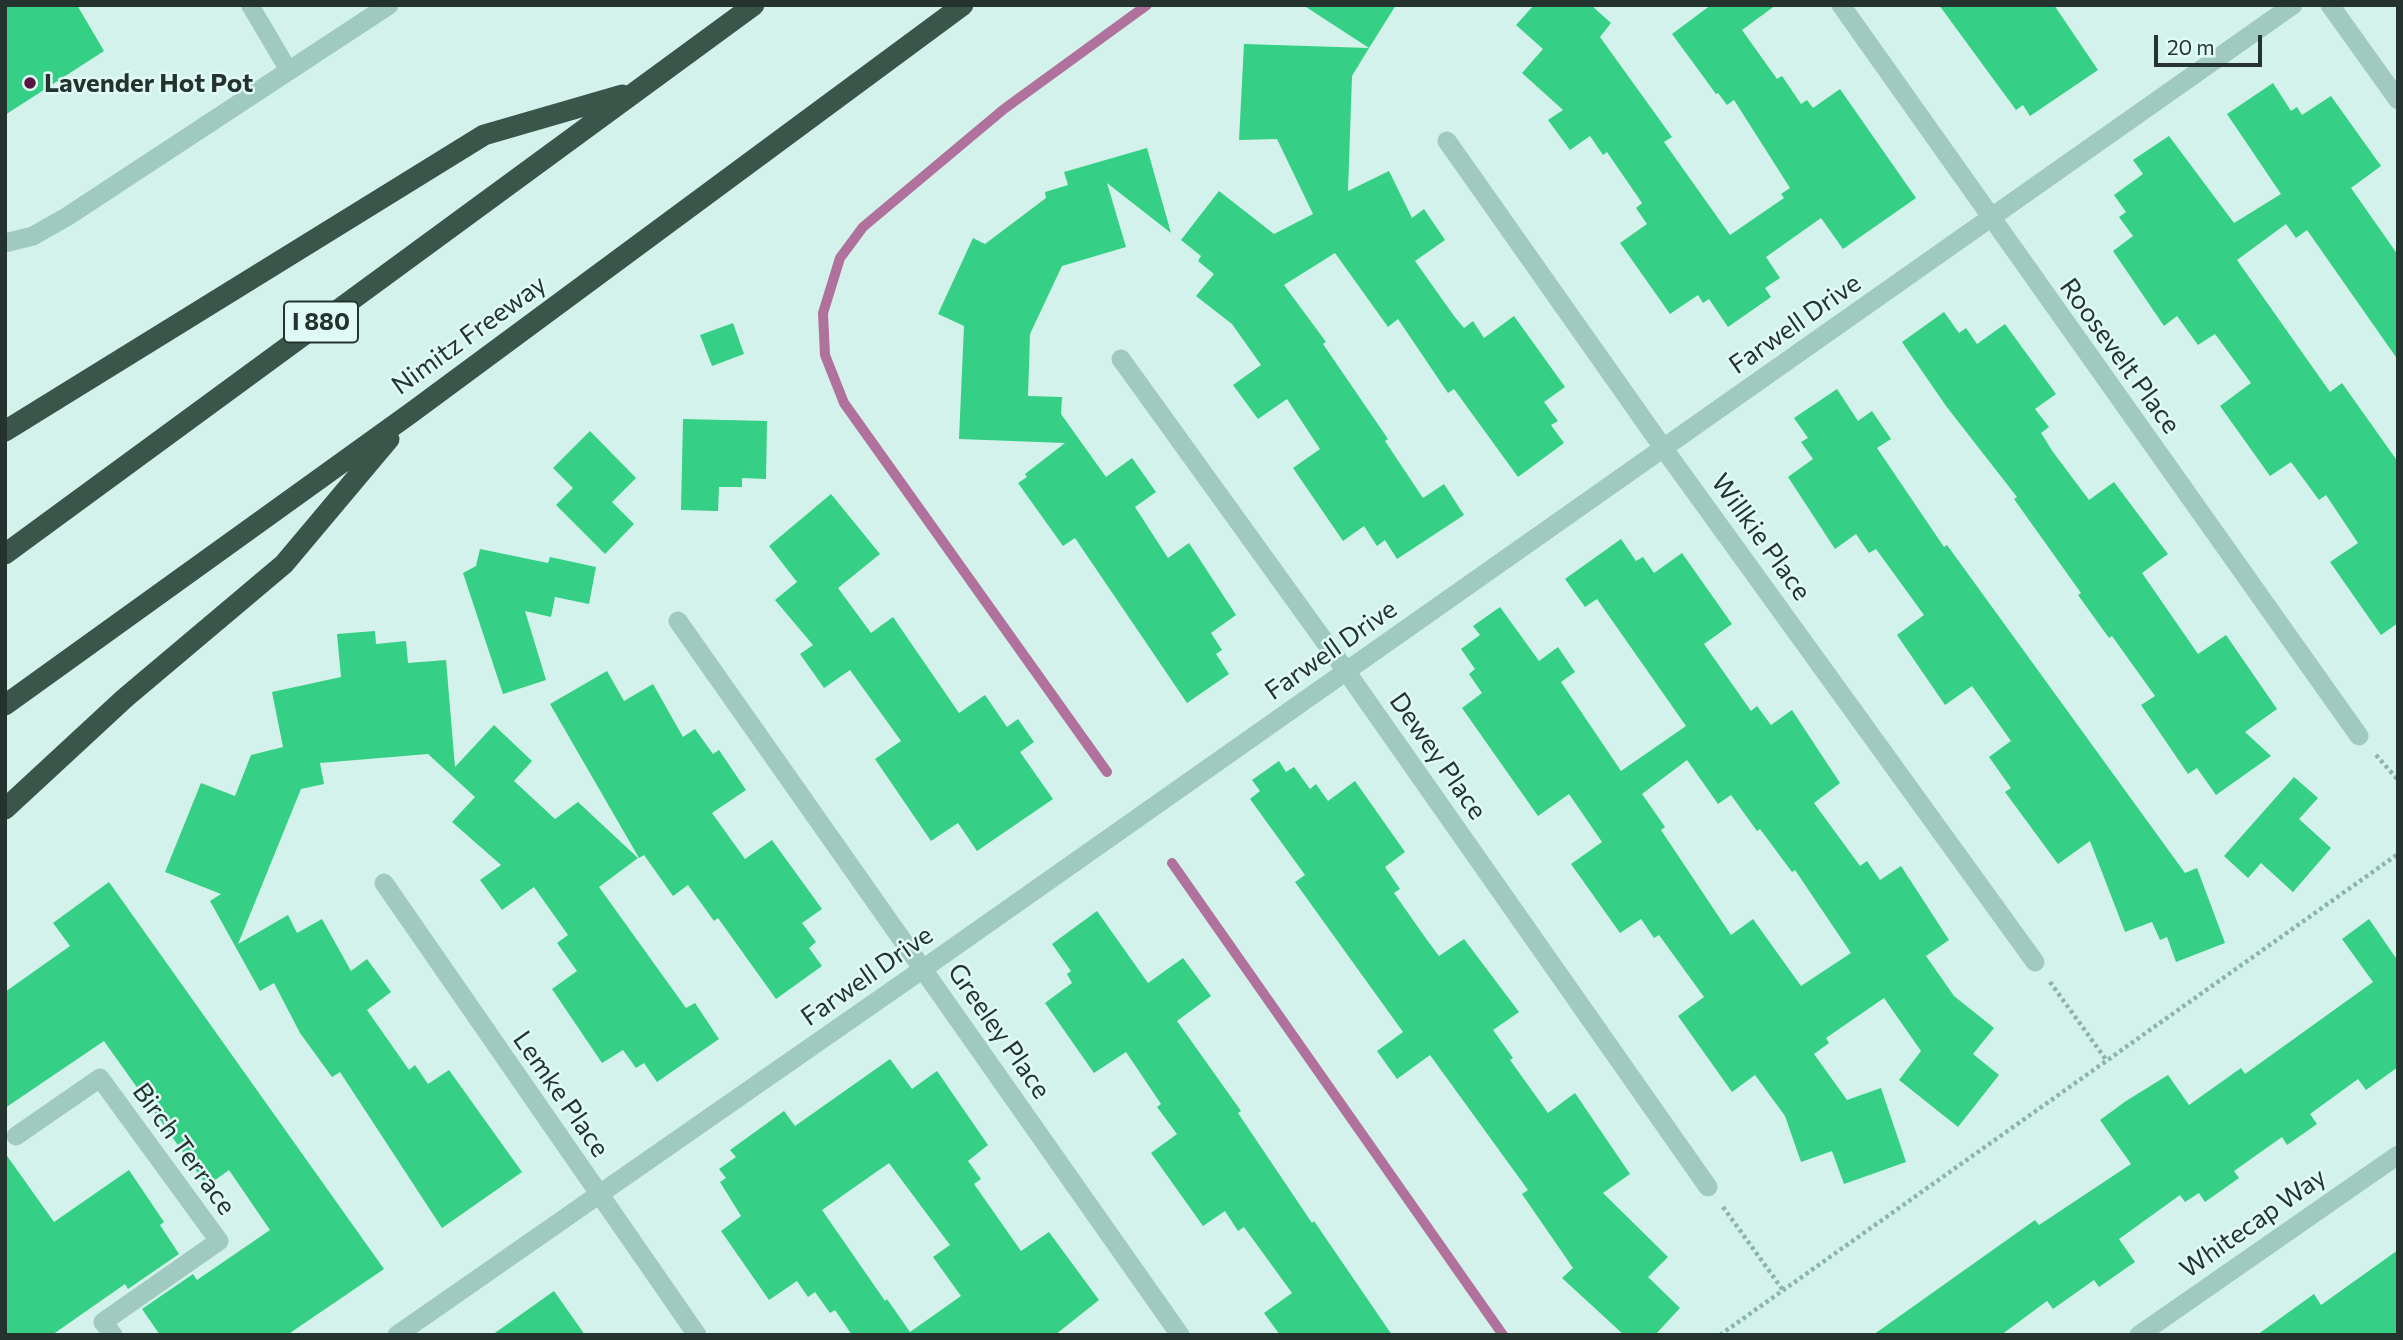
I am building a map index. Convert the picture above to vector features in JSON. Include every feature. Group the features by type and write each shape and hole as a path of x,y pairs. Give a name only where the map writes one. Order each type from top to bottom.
{"highway":[{"name":"I 880","path":"5,554 754,5"},
{"name":"Nimitz Freeway","path":"5,705 411,413 963,5"},
{"path":"5,431 484,135 638,90"},
{"path":"5,809 125,698 284,564 411,413"}],"street":[{"path":"5,243 33,236 68,216 388,5"},
{"name":"Roosevelt Place","path":"1841,5 1990,219 2359,736"},
{"name":"Farwell Drive","path":"397,1335 1664,449 2292,5"},
{"path":"2330,5 2398,100"},
{"name":"Willkie Place","path":"1447,141 1664,449 2035,962"},
{"name":"Dewey Place","path":"1121,359 1346,671 1708,1187"},
{"name":"Greeley Place","path":"678,621 1180,1335"},
{"name":"Lemke Place","path":"384,883 697,1335"},
{"name":"Birch Terrace","path":"16,1136 100,1078 219,1241 103,1322 113,1335"},
{"name":"Whitecap Way","path":"2139,1335 2398,1155"}],"lane":[{"path":"250,5 289,71"}],"path":[{"path":"1720,1335 2398,855"},
{"path":"2035,962 2107,1061"},
{"path":"1708,1187 1783,1290"}],"building":[{"name":"Lavender Hot Pot","path":"5,5 77,5 104,51 5,115"},
{"path":"1303,5 1396,5 1369,48"},
{"path":"1534,5 1591,5 1611,23 1600,37 1672,137 1664,142 1730,235 1784,198 1781,194 1790,188 1734,100 1727,105 1718,93 1716,94 1672,34 1711,5 1776,5 1742,30 1777,79 1782,76 1801,104 1807,100 1813,108 1840,89 1916,198 1843,249 1821,218 1766,257 1780,278 1765,288 1771,297 1728,327 1709,299 1703,303 1698,295 1670,314 1620,243 1647,224 1636,208 1642,203 1607,152 1603,155 1590,136 1570,150 1548,120 1563,110 1522,73 1543,49 1516,25"},
{"path":"1939,5 2054,5 2098,70 2030,116 2023,105 2016,110"},
{"path":"1244,44 1369,48 1352,76 1348,191 1389,171 1412,218 1424,209 1445,240 1415,261 1454,316 1464,328 1473,321 1484,338 1514,316 1565,387 1544,402 1558,421 1551,425 1564,443 1518,477 1454,389 1448,393 1398,319 1388,327 1335,253 1284,285 1326,342 1323,344 1388,439 1385,441 1423,498 1444,484 1464,515 1397,559 1385,540 1377,546 1364,526 1343,541 1293,468 1320,449 1287,399 1258,419 1233,385 1261,365 1232,324 1196,296 1214,274 1198,261 1201,256 1181,240 1219,191 1274,234 1313,214 1277,139 1239,140"},
{"path":"2273,83 2291,111 2297,107 2302,115 2331,96 2381,166 2351,188 2398,255 2398,360 2307,230 2296,238 2286,224 2237,260 2330,392 2342,383 2398,462 2398,623 2381,635 2330,562 2358,543 2326,495 2319,500 2291,462 2270,476 2220,406 2251,383 2215,334 2198,345 2177,316 2164,326 2113,251 2133,236 2119,217 2126,212 2114,195 2143,174 2133,160 2169,136 2234,223 2281,194 2227,114"},
{"path":"1147,148 1171,233 1107,183 1126,247 1062,266 1030,334 1028,396 1062,397 1061,414 1106,477 1132,458 1156,492 1135,507 1168,558 1189,543 1236,615 1211,633 1222,650 1216,654 1229,674 1187,703 1075,538 1063,546 1018,483 1027,477 1025,474 1065,443 959,439 964,326 938,314 973,238 985,244 1046,198 1045,192 1068,185 1064,172"},
{"path":"1944,312 1959,333 1966,328 1977,344 2005,324 2056,394 2035,409 2049,427 2041,433 2053,452 2089,500 2114,482 2168,554 2142,573 2198,654 2226,635 2277,709 2245,732 2271,756 2216,795 2197,768 2188,774 2141,705 2155,696 2112,636 2109,638 2078,595 2081,593 2014,499 2017,497 1946,406 1902,342"},
{"path":"733,323 744,354 712,366 700,335"},
{"path":"1837,389 1858,421 1872,411 1891,439 1877,448 1944,547 1947,545 2185,873 2197,868 2225,943 2176,962 2167,937 2160,940 2152,922 2125,932 2090,841 2058,864 2005,792 2011,788 1989,757 2011,741 1972,686 1945,705 1897,635 1924,615 1876,549 1869,553 1856,534 1835,549 1788,477 1813,459 1801,442 1808,438 1794,418"},
{"path":"683,419 767,421 766,479 742,478 742,487 719,487 718,511 681,510"},
{"path":"590,431 636,478 612,502 634,524 605,554 556,505 573,488 553,468"},
{"path":"831,494 880,554 838,588 871,633 893,617 959,713 985,695 1007,727 1018,719 1034,742 1020,752 1053,799 977,851 958,823 931,841 875,759 901,741 850,670 824,688 800,654 813,645 775,600 797,582 769,546"},
{"path":"1621,539 1636,561 1643,557 1654,573 1682,553 1732,624 1704,644 1751,711 1757,706 1771,725 1792,710 1840,783 1814,803 1860,866 1867,861 1880,880 1901,866 1949,940 1926,956 1954,996 1994,1028 1973,1054 1999,1075 1958,1127 1899,1080 1921,1051 1884,998 1826,1038 1829,1043 1814,1054 1847,1100 1881,1088 1906,1162 1844,1184 1832,1151 1801,1162 1785,1116 1755,1075 1732,1092 1678,1016 1704,997 1659,935 1654,938 1641,919 1620,933 1571,864 1602,842 1569,794 1538,816 1462,708 1482,693 1469,674 1475,669 1461,649 1480,635 1473,626 1500,607 1539,661 1558,647 1575,672 1561,682 1621,771 1686,726 1597,599 1585,607 1565,579","holes":["1687,760 1718,804 1731,795 1757,831 1760,829 1792,872 1795,870 1851,953 1801,986 1753,919 1731,935 1661,830 1665,827 1642,794"]},
{"path":"480,549 548,563 550,557 596,567 589,604 555,597 551,617 525,611 546,680 503,694 463,573 476,566"},
{"path":"375,631 376,644 406,641 408,663 446,660 455,767 494,725 532,761 514,781 555,819 578,802 638,858 599,887 686,1008 695,1003 719,1039 657,1082 644,1063 636,1068 623,1050 602,1063 552,989 577,971 557,943 568,935 534,887 502,910 480,880 501,865 452,822 475,797 428,754 320,763 324,784 301,789 238,944 288,915 297,933 322,919 351,971 367,959 391,992 367,1010 409,1070 415,1065 428,1084 449,1070 522,1172 442,1228 340,1072 332,1077 300,1033 274,983 260,991 210,901 221,894 165,872 201,783 235,796 251,755 283,747 272,692 341,677 337,634"},
{"path":"607,671 624,701 653,684 683,737 695,729 713,754 719,750 746,790 712,813 745,859 772,840 822,909 802,923 816,942 809,948 822,966 776,999 718,918 714,921 688,885 673,896 644,855 639,858 550,704"},
{"path":"1279,761 1286,772 1294,767 1310,789 1316,784 1328,801 1355,781 1405,852 1385,867 1400,889 1394,893 1427,940 1439,956 1464,939 1519,1012 1493,1030 1513,1058 1510,1060 1548,1113 1575,1093 1630,1174 1603,1193 1668,1257 1648,1277 1680,1308 1655,1335 1624,1335 1562,1278 1573,1268 1522,1194 1528,1190 1430,1055 1397,1079 1377,1051 1403,1032 1295,882 1305,875 1250,799 1260,791 1252,780"},
{"path":"2294,777 2318,798 2299,819 2331,848 2293,892 2261,863 2248,878 2224,856"},
{"path":"109,882 384,1269 287,1335 160,1335 142,1309 193,1274 197,1280 270,1230 229,1170 207,1186 104,1041 5,1108 5,992 70,946 53,923"},
{"path":"1097,911 1148,983 1183,958 1211,996 1177,1021 1241,1111 1238,1113 1312,1223 1314,1221 1392,1335 1280,1335 1264,1313 1292,1293 1244,1227 1238,1231 1225,1211 1203,1226 1151,1153 1177,1134 1157,1107 1161,1104 1126,1052 1094,1073 1045,1003 1072,983 1067,974 1071,971 1052,944"},
{"path":"2369,919 2398,961 2398,1067 2366,1090 2358,1079 2310,1114 2317,1124 2287,1145 2282,1137 2234,1171 2239,1178 2205,1202 2199,1193 2185,1202 2180,1195 2119,1239 2135,1262 2099,1287 2094,1280 2053,1309 2047,1301 2001,1335 1873,1335 2035,1220 2039,1225 2131,1164 2100,1120 2126,1101 2168,1075 2189,1105 2241,1068 2245,1074 2373,982 2342,939"},
{"path":"890,1059 912,1089 937,1071 988,1145 968,1161 981,1179 974,1184 1021,1251 1049,1232 1099,1300 1055,1335 852,1335 835,1310 830,1313 815,1292 808,1297 797,1281 769,1300 721,1231 741,1216 720,1182 726,1178 719,1169 736,1157 730,1150 784,1111 795,1126","holes":["889,1163 950,1245 933,1257 961,1296 910,1332 887,1299 885,1301 822,1210"]},
{"path":"5,1153 54,1222 129,1170 164,1222 160,1225 179,1254 128,1289 125,1284 52,1335 5,1335"},
{"path":"2398,1250 2398,1335 2257,1335 2314,1294 2321,1305"},
{"path":"554,1291 585,1335 492,1335"}],"waterway":[{"path":"1107,772 844,403 825,355 823,313 840,258 863,227 1004,109 1147,5"},
{"path":"1172,863 1503,1335"}],"place":[{"name":"Lavender Hot Pot","path":"30,83"}]}
